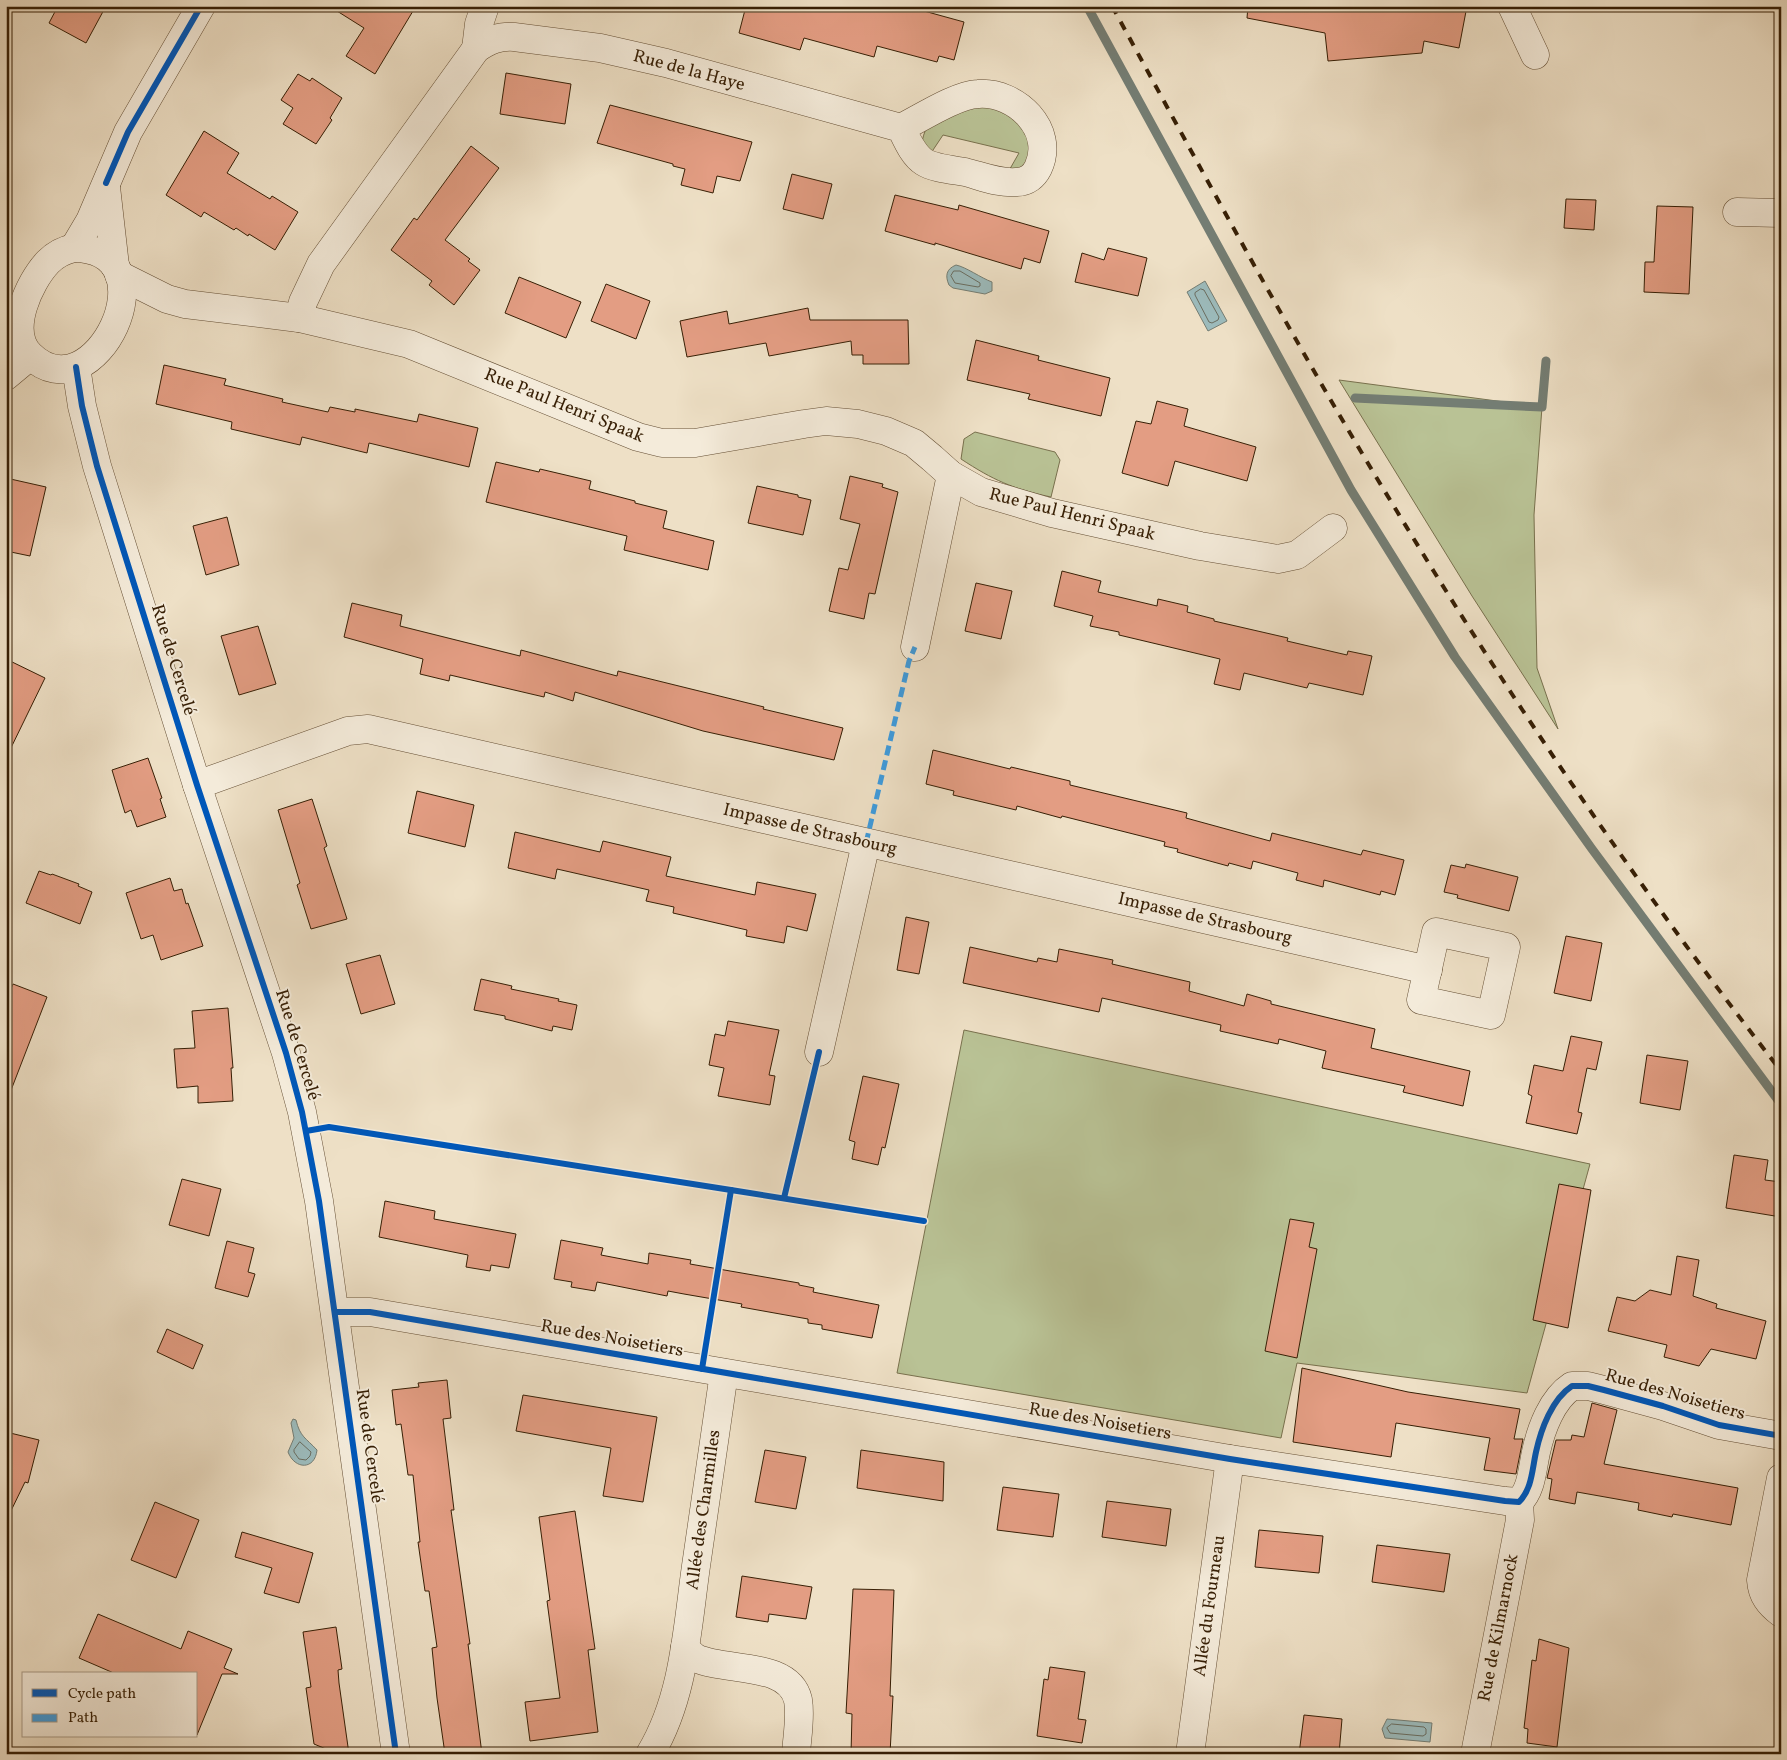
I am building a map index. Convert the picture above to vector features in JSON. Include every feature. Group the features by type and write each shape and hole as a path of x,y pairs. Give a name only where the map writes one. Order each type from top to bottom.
{"street":[{"path":"74,248 90,221 128,132 201,6"},
{"name":"Rue de la Haye","path":"476,49 479,24 485,6"},
{"path":"1512,6 1535,55"},
{"name":"Rue de la Haye","path":"299,318 303,302 321,264 476,49 489,40 502,36 600,48 666,63 901,128"},
{"path":"980,93 992,95 1016,104 1035,124 1042,137 1043,150 1041,162 1035,174 1027,180 1017,182 1002,181 925,163 915,154 901,128 963,97 980,93"},
{"path":"18,355 60,370 76,367 84,363 102,346 116,320 121,308 123,294 117,270 106,183"},
{"path":"1737,212 1781,213"},
{"path":"6,376 18,355 25,349 20,331 24,303 34,281 48,261 58,254 74,248 84,248 100,254 117,270"},
{"name":"Rue Paul Henri Spaak","path":"117,270 167,298 185,304 299,318 409,344 652,441 662,443 695,443 804,424 843,422 886,431 914,443 950,475 981,492 1052,513 1200,546 1250,556 1278,559 1297,555 1333,528"},
{"name":"Rue Paul Henri Spaak","path":"116,320 153,307 185,304"},
{"name":"Rue de Cercelé","path":"76,367 82,406 97,466 197,785 296,1086 310,1151 335,1312 396,1754"},
{"path":"915,647 950,475"},
{"name":"Impasse de Strasbourg","path":"197,785 348,731 368,730 1428,970"},
{"path":"819,1052 866,843"},
{"name":"Rue des Noisetiers","path":"335,1312 370,1312 1230,1459 1491,1500 1519,1502 1526,1494 1536,1451 1551,1410 1560,1396 1572,1386 1588,1386 1604,1390 1662,1406 1719,1425 1781,1436"},
{"name":"Allée des Charmilles","path":"650,1754 661,1734 676,1694 685,1647 724,1374"},
{"name":"Allée du Fourneau","path":"1190,1754 1230,1459"},
{"path":"1781,1478 1762,1580 1762,1591 1766,1599 1781,1613"},
{"name":"Rue de Kilmarnock","path":"1475,1754 1520,1520 1519,1502"},
{"path":"685,1647 693,1657 707,1662 762,1671 784,1679 792,1687 797,1697 799,1708 796,1754"}],"green space":[{"path":"959,103 1007,108 1034,143 1025,164 1013,173 1007,174 1019,153 943,135 931,153 922,143 926,129 934,118"},
{"path":"1339,380 1542,407 1534,515 1537,668 1558,729 1472,596"},
{"path":"975,432 1055,452 1060,460 1051,497 1025,491 1004,483 983,473 961,459 964,439"},
{"path":"964,1030 1590,1164 1527,1393 1297,1363 1281,1438 897,1373"}],"water":[{"path":"956,265 992,282 992,291 985,294 953,288 949,285 947,276 948,271"},
{"path":"1205,281 1227,321 1208,331 1187,292"},
{"path":"293,1419 296,1420 299,1430 304,1437 317,1450 313,1461 309,1464 300,1465 291,1458 288,1452 294,1438 291,1423"},
{"path":"1387,1719 1432,1723 1430,1742 1385,1738 1382,1729"}],"building":[{"path":"58,6 106,6 86,43 49,23"},
{"path":"329,6 416,6 375,74 346,56 364,28"},
{"path":"746,6 925,6 924,11 964,22 954,60 939,56 937,62 877,46 874,57 804,38 800,50 739,33"},
{"path":"1248,6 1467,6 1459,48 1424,41 1422,53 1328,61 1325,33 1247,18"},
{"path":"506,73 571,84 565,124 500,114"},
{"path":"298,74 310,81 312,78 342,98 330,118 332,120 316,144 283,124 293,108 281,100"},
{"path":"610,105 752,142 740,181 717,176 713,193 681,185 685,169 597,143"},
{"path":"204,131 239,153 227,173 270,199 272,196 298,212 275,250 249,234 248,236 236,228 234,230 204,212 201,217 166,195"},
{"path":"471,146 499,168 445,240 470,259 468,261 480,270 454,305 429,285 432,281 391,250 414,218 417,220"},
{"path":"792,174 832,184 823,219 783,209"},
{"path":"895,195 958,210 959,205 1049,231 1040,263 1024,258 1021,269 935,243 935,245 885,231"},
{"path":"1566,199 1596,200 1594,230 1564,228"},
{"path":"1657,206 1693,207 1689,294 1644,292 1645,262 1654,262"},
{"path":"1108,248 1147,258 1138,296 1075,282 1082,253 1104,260"},
{"path":"519,277 581,302 566,338 505,313"},
{"path":"606,284 650,301 636,339 591,321"},
{"path":"808,308 810,320 908,320 909,364 863,364 863,355 852,355 851,341 769,356 766,343 687,357 680,321 727,311 729,324"},
{"path":"976,340 1039,356 1038,360 1110,378 1101,416 1028,399 1030,394 967,380"},
{"path":"164,365 226,379 224,385 283,399 282,402 328,412 330,407 355,412 355,409 417,422 419,414 478,428 469,467 369,443 367,453 302,437 300,445 231,429 232,422 156,404"},
{"path":"1157,401 1188,409 1184,426 1256,447 1247,481 1175,461 1168,486 1122,473 1136,421 1151,424"},
{"path":"496,462 539,472 540,469 591,481 589,489 667,511 663,528 714,541 708,570 624,550 627,536 486,502"},
{"path":"850,476 883,484 882,487 898,492 875,594 869,593 864,619 829,611 839,568 848,570 860,524 840,519"},
{"path":"6,478 46,487 30,556 6,551"},
{"path":"757,486 798,495 798,497 811,500 803,535 748,523"},
{"path":"227,517 239,565 206,575 193,526"},
{"path":"1062,571 1101,581 1098,592 1157,606 1158,599 1188,606 1187,612 1214,619 1214,621 1288,638 1287,641 1347,655 1348,651 1372,656 1363,695 1309,683 1307,688 1244,673 1240,690 1214,684 1220,659 1119,635 1119,632 1090,626 1093,616 1054,606"},
{"path":"976,583 1012,591 1001,639 965,631"},
{"path":"352,603 402,615 400,626 520,656 521,650 617,676 618,671 843,728 834,760 703,731 575,692 573,701 545,692 544,697 450,675 449,681 420,674 423,659 344,637"},
{"path":"258,626 276,684 239,695 221,636"},
{"path":"6,659 45,678 6,758"},
{"path":"933,750 1010,769 1011,767 1070,781 1070,785 1187,813 1186,818 1270,841 1272,833 1361,855 1363,850 1404,860 1395,895 1381,891 1380,895 1324,880 1323,887 1296,880 1298,873 1253,861 1251,869 1229,863 1228,866 1177,852 1178,849 1164,846 1165,842 1017,806 1016,810 953,795 954,791 926,784"},
{"path":"148,758 162,798 160,799 166,817 137,827 131,810 125,813 112,770"},
{"path":"417,791 474,805 465,847 408,833"},
{"path":"312,799 327,846 324,848 347,919 311,929 297,885 300,883 278,810"},
{"path":"515,832 600,852 603,841 671,857 666,876 755,895 757,882 816,894 807,931 787,926 784,943 746,936 747,930 673,913 674,907 646,901 649,890 557,869 555,879 508,868"},
{"path":"1466,864 1518,877 1509,911 1457,898 1458,895 1444,892 1451,865 1465,868"},
{"path":"39,871 79,884 78,886 92,892 80,924 26,903"},
{"path":"170,878 174,891 182,889 203,946 161,960 153,935 141,939 126,893"},
{"path":"906,917 929,922 919,974 897,970"},
{"path":"1566,936 1602,943 1591,1001 1554,993"},
{"path":"970,947 1037,962 1038,958 1057,962 1059,949 1113,960 1112,964 1190,982 1189,991 1244,1006 1247,994 1271,1001 1271,1004 1375,1029 1371,1048 1470,1071 1463,1106 1403,1092 1405,1086 1322,1068 1326,1051 1279,1039 1278,1044 1220,1031 1221,1025 1102,998 1099,1012 963,983"},
{"path":"380,955 395,1004 361,1014 346,964"},
{"path":"481,979 512,986 511,989 559,999 558,1001 577,1005 572,1030 553,1026 552,1031 505,1019 505,1016 474,1010"},
{"path":"13,984 47,997 8,1098 6,1098 6,1000"},
{"path":"228,1008 233,1068 231,1068 233,1101 198,1103 198,1086 177,1088 174,1049 195,1048 192,1011"},
{"path":"728,1021 779,1030 769,1075 775,1076 770,1105 718,1096 724,1068 709,1065 715,1034 725,1036"},
{"path":"1571,1036 1602,1042 1596,1070 1587,1068 1578,1112 1582,1113 1577,1134 1526,1123 1532,1096 1528,1094 1534,1065 1563,1071"},
{"path":"1647,1055 1688,1061 1680,1110 1640,1103"},
{"path":"863,1076 899,1084 885,1148 882,1147 878,1165 852,1159 855,1142 849,1140"},
{"path":"1734,1155 1768,1160 1765,1180 1781,1182 1781,1217 1726,1208"},
{"path":"182,1179 221,1189 209,1236 169,1225"},
{"path":"1559,1184 1591,1190 1568,1328 1533,1320"},
{"path":"385,1201 435,1211 434,1219 516,1234 509,1268 491,1265 490,1271 466,1267 468,1255 379,1237"},
{"path":"1290,1219 1314,1223 1309,1247 1317,1249 1297,1358 1265,1351"},
{"path":"561,1240 603,1248 601,1255 648,1264 649,1253 691,1260 690,1264 799,1283 799,1285 814,1288 813,1292 879,1305 872,1338 822,1329 822,1325 808,1323 808,1319 741,1307 742,1304 668,1291 667,1296 597,1282 595,1291 571,1287 572,1282 554,1279"},
{"path":"227,1241 254,1248 248,1272 255,1274 248,1297 215,1288"},
{"path":"1677,1256 1699,1260 1693,1296 1717,1304 1716,1308 1766,1321 1756,1359 1711,1349 1699,1366 1664,1357 1667,1345 1608,1331 1617,1297 1635,1301 1650,1290 1671,1295"},
{"path":"167,1329 203,1345 193,1369 157,1352"},
{"path":"1302,1368 1408,1392 1520,1409 1514,1439 1523,1439 1516,1474 1484,1470 1490,1438 1396,1423 1391,1457 1293,1442"},
{"path":"447,1380 451,1418 443,1419 454,1510 451,1510 470,1644 468,1644 482,1754 445,1754 432,1648 437,1647 429,1591 425,1591 418,1542 420,1542 413,1475 408,1475 401,1424 396,1425 392,1390 419,1387 418,1383"},
{"path":"523,1395 657,1417 643,1502 603,1496 611,1448 516,1431"},
{"path":"1592,1403 1617,1410 1604,1464 1738,1488 1731,1525 1673,1514 1672,1517 1638,1510 1639,1503 1577,1492 1575,1504 1549,1499 1552,1479 1547,1478 1556,1440 1571,1440 1572,1435 1584,1437"},
{"path":"6,1432 39,1440 28,1483 25,1482 6,1521"},
{"path":"765,1450 806,1457 796,1509 755,1502"},
{"path":"861,1450 944,1462 943,1501 857,1488"},
{"path":"1003,1487 1059,1494 1053,1537 997,1530"},
{"path":"1107,1501 1171,1509 1166,1546 1102,1537"},
{"path":"155,1502 199,1520 176,1578 131,1560"},
{"path":"575,1511 595,1649 588,1650 598,1732 530,1741 525,1702 560,1698 547,1601 550,1600 539,1517"},
{"path":"1259,1530 1323,1536 1319,1573 1255,1567"},
{"path":"242,1532 313,1553 299,1603 264,1593 272,1568 235,1557"},
{"path":"1377,1545 1450,1554 1444,1592 1372,1582"},
{"path":"742,1576 812,1587 806,1619 769,1614 768,1622 736,1617"},
{"path":"853,1589 894,1590 890,1696 893,1696 890,1754 851,1754 852,1714 846,1713"},
{"path":"98,1614 181,1649 188,1631 232,1649 224,1668 238,1674 222,1674 198,1733 198,1672 111,1672 79,1658"},
{"path":"336,1627 342,1669 338,1670 339,1683 349,1754 338,1754 314,1744 306,1688 311,1687 303,1632"},
{"path":"1539,1639 1569,1648 1557,1747 1527,1743 1528,1729 1524,1728 1532,1660 1536,1661"},
{"path":"1050,1667 1085,1672 1078,1719 1086,1720 1082,1743 1037,1736 1044,1679 1048,1680"},
{"path":"1304,1715 1342,1719 1339,1754 1299,1754"}],"waterway":[{"path":"1087,6 1351,490 1455,657 1592,849 1781,1104"},
{"path":"1355,398 1542,407 1546,361"}],"railway":[{"path":"1112,6 1288,325 1442,585 1581,798 1679,936 1781,1071"}],"marked path":[{"path":"866,843 909,661 915,647"}],"cycle path":[{"path":"106,183 128,132 201,6"},
{"path":"76,367 82,406 97,466 197,785 286,1053 302,1112 319,1201 396,1754"},
{"path":"784,1198 819,1052"},
{"path":"306,1131 329,1127 731,1190"},
{"path":"702,1369 731,1190 924,1221"},
{"path":"335,1312 370,1312 1230,1459 1505,1501 1519,1502 1527,1491 1544,1424 1553,1407 1572,1386 1588,1386 1604,1390 1663,1406 1719,1425 1781,1436"}]}
